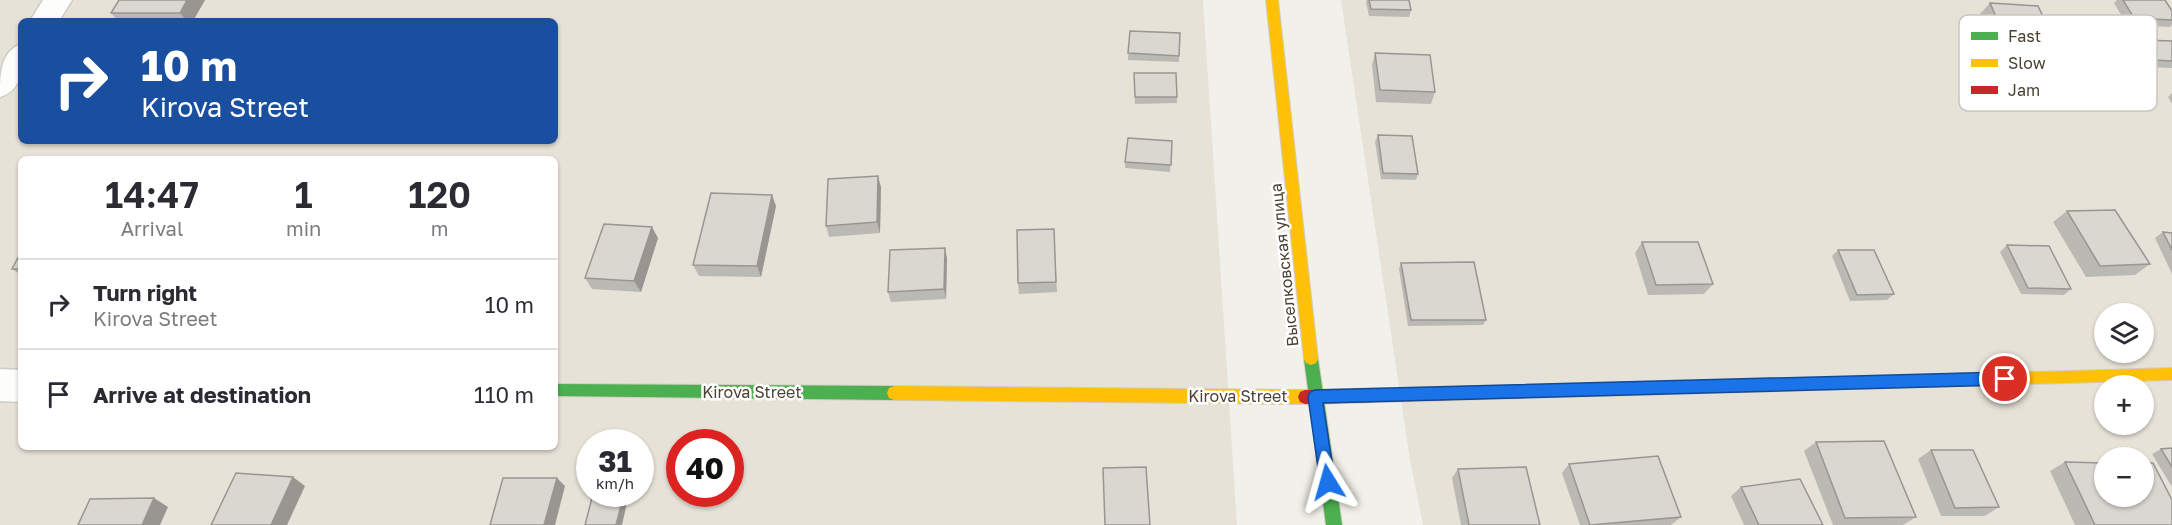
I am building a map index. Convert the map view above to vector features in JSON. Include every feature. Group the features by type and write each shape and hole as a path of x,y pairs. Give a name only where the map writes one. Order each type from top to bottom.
{"street":[{"path":"46,18 58,0"},
{"name":"Выселковская улица","path":"1272,0 1315,397 1334,525"},
{"path":"0,86 18,59"},
{"name":"Kirova Street","path":"558,390 1315,397 2172,374"},
{"path":"0,385 18,386"}],"shaded area":[{"path":"0,0 1203,0 1237,525 0,525"},
{"path":"1341,0 2172,0 2172,525 1423,525 1410,460"}],"building":[{"path":"119,0 187,0 180,13 111,13"},
{"path":"1369,0 1409,0 1411,10 1371,9"},
{"path":"2123,0 2165,0 2172,11 2172,20 2157,19 2157,15 2132,15"},
{"path":"1990,3 2038,6 2042,15 1995,15"},
{"path":"1130,31 1180,33 1179,56 1128,53"},
{"path":"2157,40 2172,41 2172,61 2157,60"},
{"path":"1375,53 1430,55 1435,92 1380,90"},
{"path":"1134,73 1176,73 1177,97 1135,97"},
{"path":"1378,135 1412,136 1418,174 1383,173"},
{"path":"1128,138 1172,141 1171,165 1125,162"},
{"path":"878,176 877,222 826,226 828,179"},
{"path":"711,193 772,195 757,266 693,265"},
{"path":"2115,210 2150,264 2100,266 2067,211"},
{"path":"604,224 652,227 634,281 585,278"},
{"path":"1054,229 1056,282 1018,283 1017,230"},
{"path":"2163,232 2172,233 2172,250"},
{"path":"1642,242 1698,242 1713,284 1656,285"},
{"path":"2007,245 2049,246 2071,289 2028,288"},
{"path":"945,248 944,289 888,292 890,250"},
{"path":"1838,250 1874,250 1894,294 1857,295"},
{"path":"18,258 18,269 12,269"},
{"path":"1474,262 1486,320 1411,320 1401,263"},
{"path":"1884,441 1916,517 1845,518 1816,442"},
{"path":"2172,448 2172,467 2161,449"},
{"path":"1931,450 1973,450 1999,507 1955,508"},
{"path":"1658,456 1681,517 1590,525 1569,464"},
{"path":"2065,462 2094,463 2094,507 2154,507 2154,465 2172,500 2172,525 2095,525"},
{"path":"1146,467 1150,525 1105,525 1103,468"},
{"path":"1526,467 1540,525 1469,525 1458,469"},
{"path":"236,473 293,477 271,525 211,525"},
{"path":"503,478 557,478 544,525 490,525"},
{"path":"1800,479 1823,525 1759,525 1741,487"},
{"path":"154,498 142,525 78,525 90,499"},
{"path":"590,507 621,507 616,525 585,525"}],"traffic: fast":[{"path":"1311,359 1334,525"},
{"path":"558,390 894,393"}],"traffic: slow":[{"path":"1272,0 1311,359"},
{"path":"1706,387 2172,374"},
{"path":"894,393 1305,397"}],"traffic: jam":[{"path":"1305,397 1706,387"}],"route":[{"path":"1328,482 1315,397 2005,379"}]}
